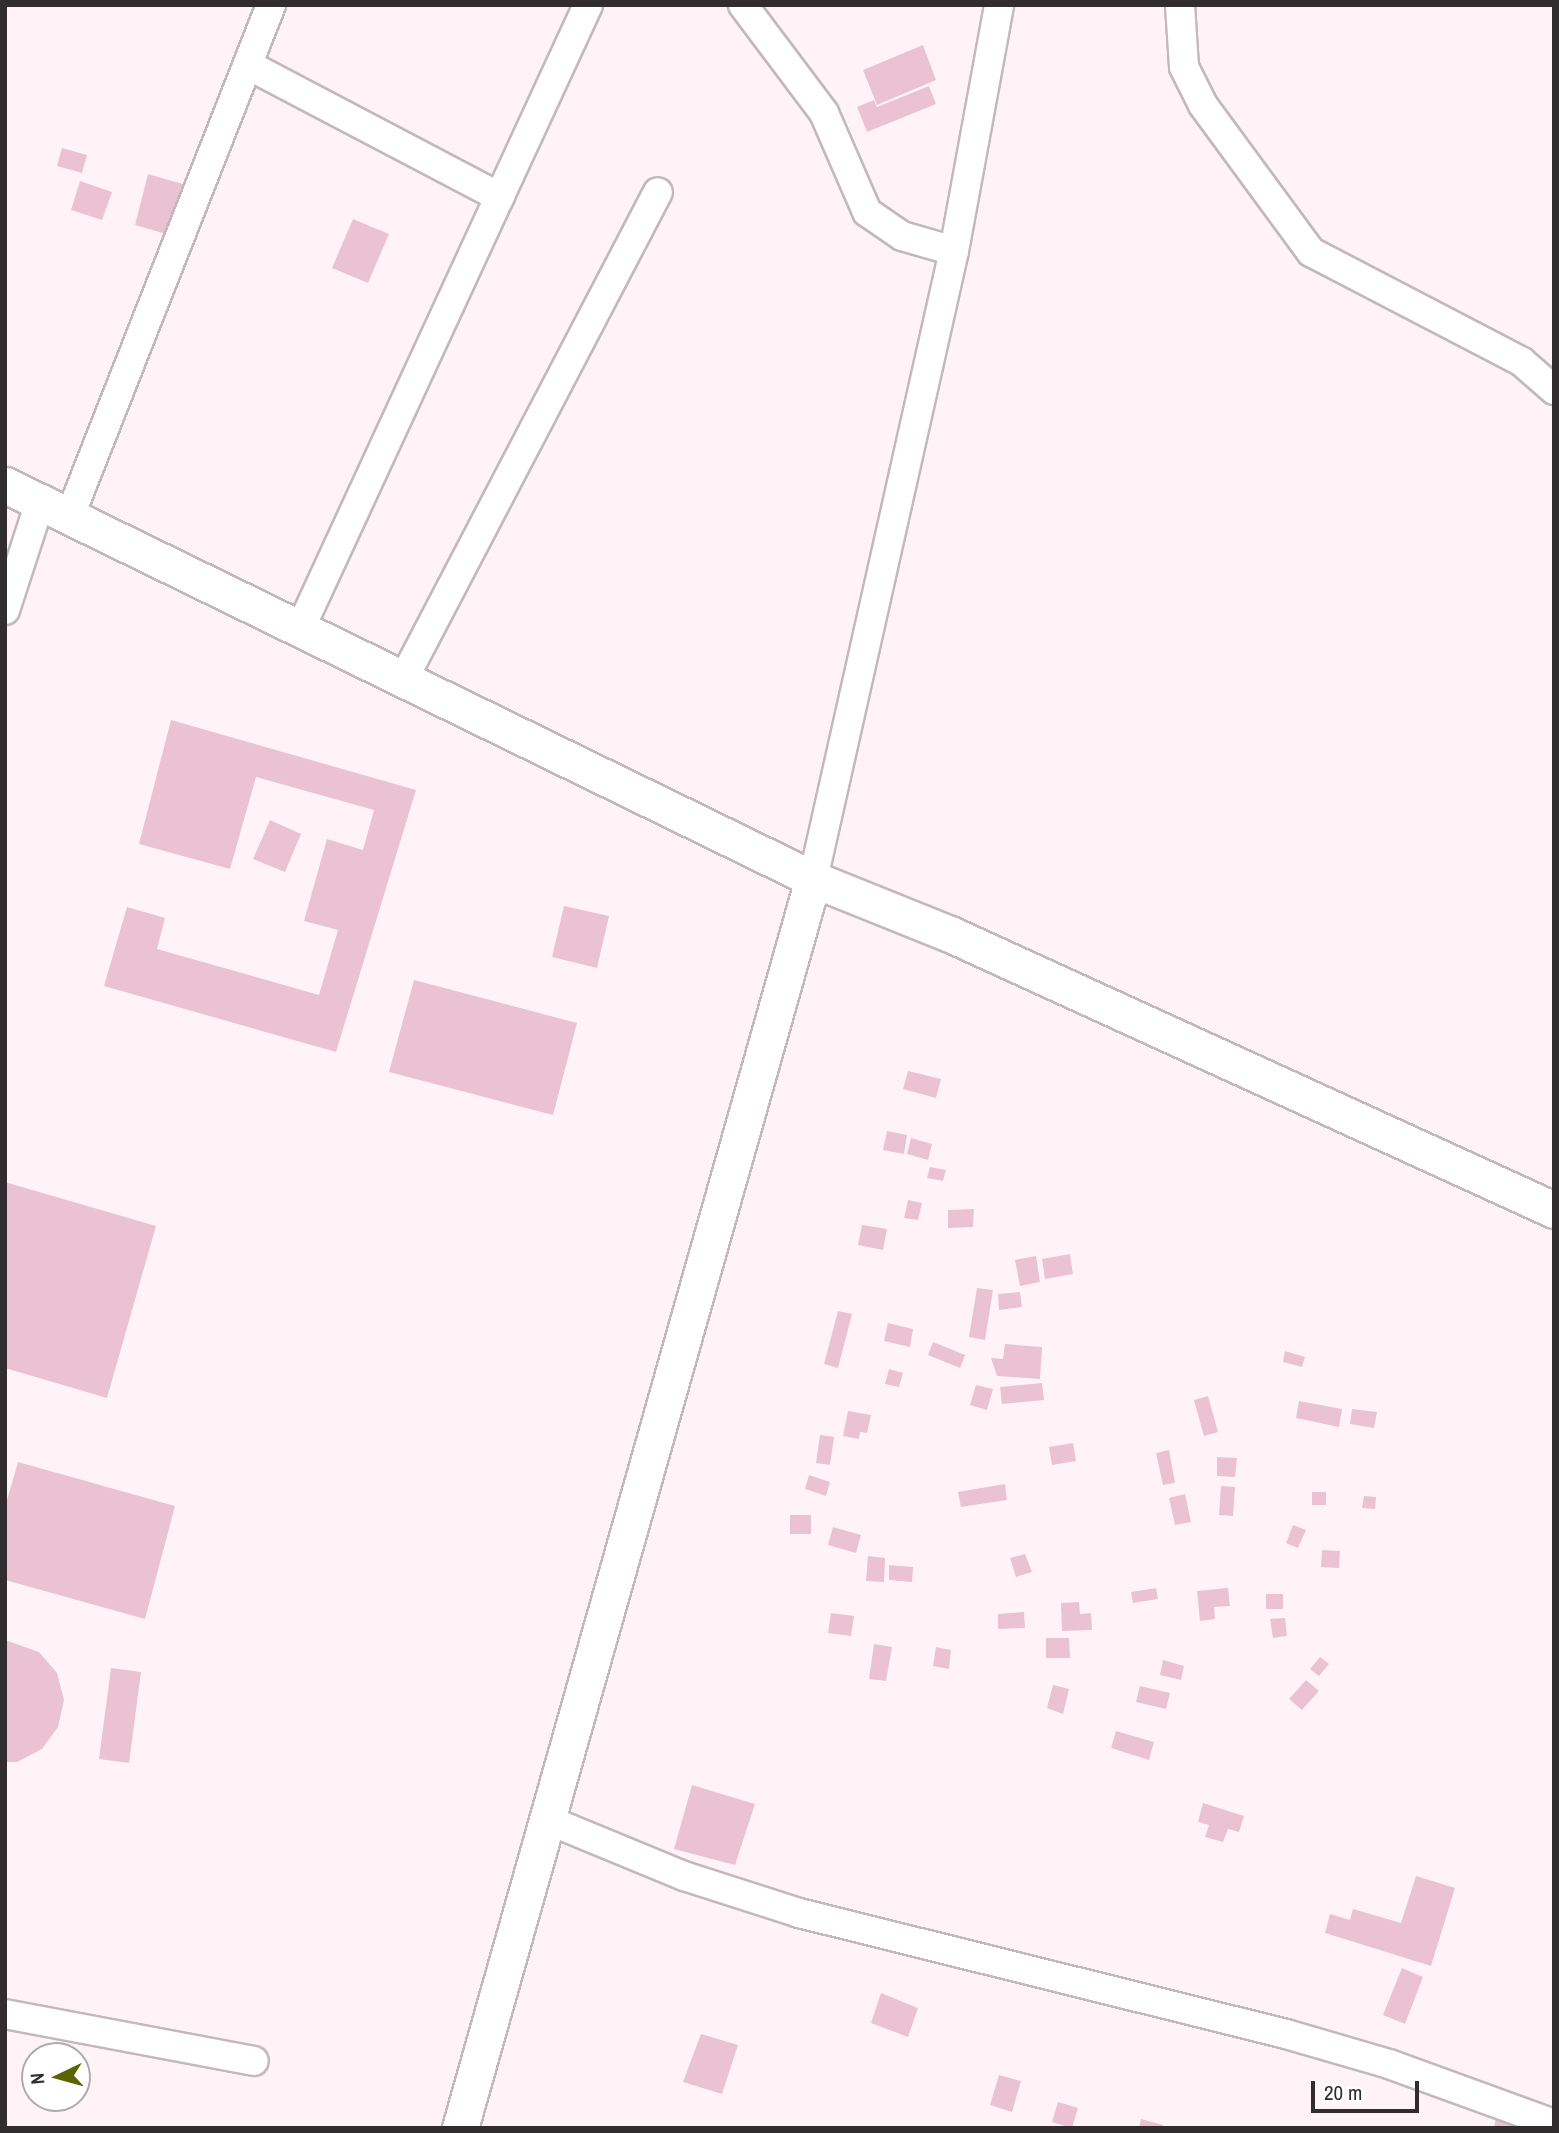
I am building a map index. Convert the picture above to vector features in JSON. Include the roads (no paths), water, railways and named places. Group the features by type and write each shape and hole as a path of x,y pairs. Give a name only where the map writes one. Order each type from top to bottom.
{"street":[{"path":"5,610 56,506 250,66 271,5"},
{"path":"301,627 588,5"},
{"path":"743,5 824,113 867,212 902,236 954,251"},
{"path":"460,2128 813,879 954,251 999,5"},
{"path":"1180,5 1184,66 1203,105 1311,253 1522,362 1554,390"},
{"path":"250,66 500,197"},
{"path":"404,678 658,192"},
{"path":"5,485 56,506 813,879 963,940 1554,1210"},
{"path":"548,1820 684,1876 799,1913 1286,2034 1389,2064 1554,2124"},
{"path":"5,2014 254,2061"}]}
